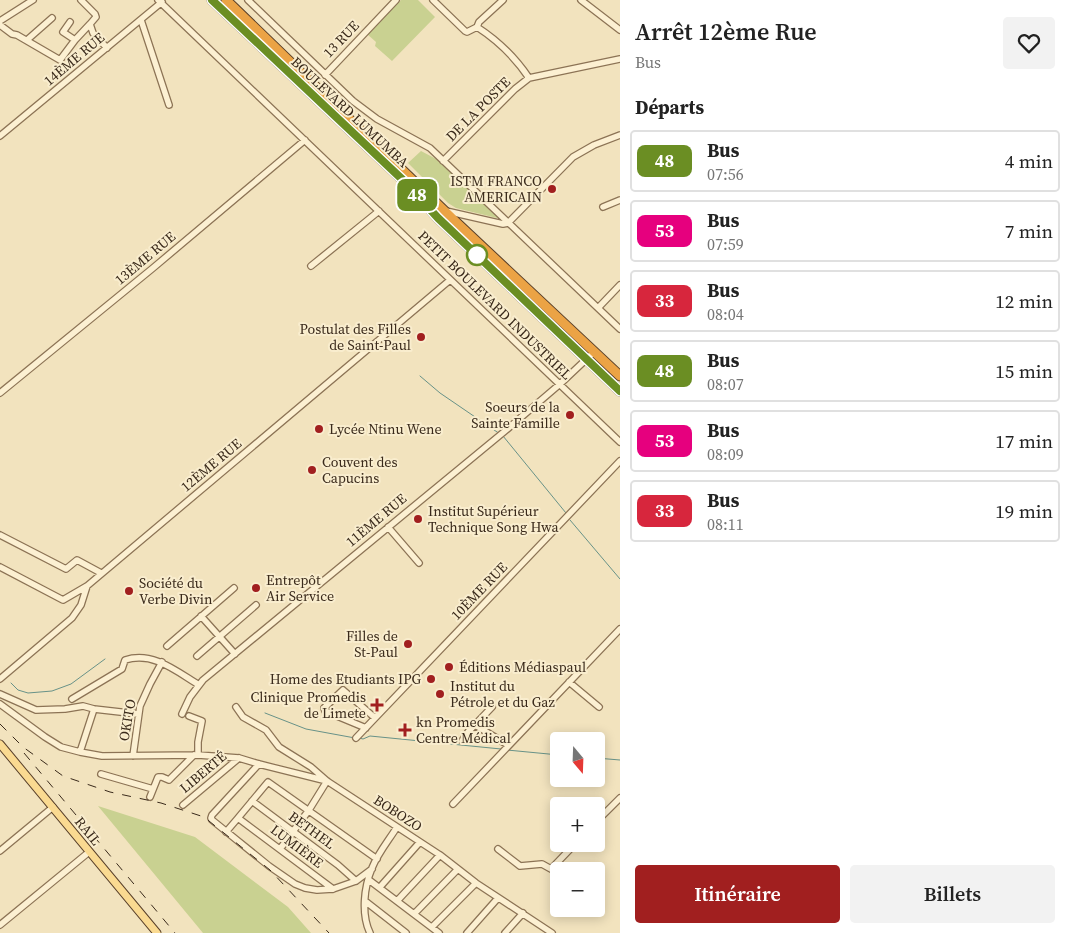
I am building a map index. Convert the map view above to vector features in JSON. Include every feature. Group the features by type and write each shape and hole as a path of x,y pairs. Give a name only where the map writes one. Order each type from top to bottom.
{"highway":[{"name":"BOULEVARD LUMUMBA","path":"212,0 404,181 438,218 620,391"},
{"name":"BOULEVARD LUMUMBA","path":"226,0 620,376"}],"main road":[{"name":"RAIL","path":"0,745 157,933"}],"street":[{"path":"33,0 0,23 12,34 27,40 60,60 96,17 82,1"},
{"path":"248,0 353,101 377,119 430,148 620,329"},
{"name":"13 RUE","path":"325,74 396,0"},
{"path":"433,0 467,32 477,27 479,22 503,0"},
{"path":"581,0 620,30"},
{"name":"14ÈME RUE","path":"0,136 141,20 161,1"},
{"name":"PETIT BOULEVARD INDUSTRIEL","path":"161,1 620,442"},
{"path":"27,40 52,18"},
{"path":"141,20 169,105"},
{"path":"70,22 63,32 75,40"},
{"path":"90,24 93,34 107,48"},
{"path":"477,27 496,41 520,64 529,78"},
{"name":"DE LA POSTE","path":"443,162 529,78 620,59"},
{"path":"446,211 502,224 508,223 574,157 594,145 620,135"},
{"name":"13ÈME RUE","path":"0,393 69,338 305,140"},
{"path":"603,207 620,200"},
{"path":"311,266 379,210"},
{"name":"12ÈME RUE","path":"0,679 72,618 82,605 87,586 101,573 450,280"},
{"path":"598,308 620,285"},
{"name":"11ÈME RUE","path":"182,714 199,685 497,438 594,352"},
{"name":"10ÈME RUE","path":"356,738 620,460"},
{"path":"388,527 419,563"},
{"path":"0,535 66,569 77,560 101,573"},
{"path":"0,567 63,600 87,586"},
{"path":"167,646 234,588"},
{"path":"197,656 256,605"},
{"path":"202,616 235,654"},
{"path":"453,804 620,629"},
{"path":"72,698 122,669 126,659 145,657 162,662 199,685"},
{"name":"OKITO","path":"134,756 138,714 142,699 162,662"},
{"path":"570,682 599,707"},
{"path":"366,728 325,711 324,708 342,690 375,718"},
{"path":"0,694 36,710 83,706 138,714"},
{"path":"0,704 44,737 61,746 80,752 102,756 196,755 239,758 327,781 309,810 280,849"},
{"name":"BOBOZO","path":"236,707 242,717 266,730 279,747 440,855 476,883 523,913 548,932"},
{"path":"462,740 492,707"},
{"path":"80,752 94,709"},
{"path":"150,797 158,777 162,776 169,780 196,755 202,722 189,716"},
{"path":"475,725 508,746"},
{"name":"LIBERTÉ","path":"183,805 239,758"},
{"path":"259,764 212,815 212,820 269,866 305,888 317,890 333,888 356,881 372,869"},
{"path":"101,774 153,789"},
{"path":"226,832 268,782 377,859"},
{"path":"605,813 620,798"},
{"name":"BETHEL","path":"252,801 356,881"},
{"path":"0,851 53,807"},
{"name":"LUMIÈRE","path":"238,818 333,888"},
{"path":"370,933 364,918 369,880 377,859 397,827"},
{"path":"380,887 420,842"},
{"path":"498,850 520,866 542,864 551,869 568,852"},
{"path":"0,925 89,852"},
{"path":"397,901 440,855"},
{"path":"414,914 458,869"},
{"path":"369,880 439,933"},
{"path":"432,927 476,883"},
{"path":"467,933 498,898"},
{"path":"365,901 406,933"},
{"path":"505,933 523,913"}],"green space":[{"path":"401,0 418,0 435,17 392,61 375,46 376,42 367,34"},
{"path":"421,151 440,161 499,216 497,218 456,208 448,203 408,163"},
{"path":"98,806 195,837 288,907 311,933 203,933"}],"waterway":[{"path":"420,376 440,393 500,434"},
{"path":"503,436 566,513"},
{"path":"570,520 620,579"},
{"path":"11,683 18,690 28,693 52,691 71,684 105,659"},
{"path":"265,713 306,729 355,738"},
{"path":"359,738 363,739 370,736 501,749"},
{"path":"507,750 550,754"},
{"path":"605,759 620,760"}],"railway":[{"path":"0,724 23,747 63,776 110,792 161,803 204,817 270,870 329,933"},
{"path":"24,753 175,933"}],"bus line":[{"name":"48","path":"212,0 404,181 438,218 620,391"}],"place":[{"name":"ISTM FRANCO AMERICAIN","path":"552,189"},
{"name":"Postulat des Filles de Saint-Paul","path":"421,337"},
{"name":"Soeurs de la Sainte Famille","path":"570,415"},
{"name":"Lycée Ntinu Wene","path":"319,429"},
{"name":"Couvent des Capucins","path":"312,470"},
{"name":"Institut Supérieur Technique Song Hwa","path":"418,519"},
{"name":"Entrepôt Air Service","path":"256,588"},
{"name":"Société du Verbe Divin","path":"129,591"},
{"name":"Filles de St-Paul","path":"408,644"},
{"name":"Éditions Médiaspaul","path":"449,667"},
{"name":"Home des Etudiants IPG","path":"431,679"},
{"name":"Institut du Pétrole et du Gaz","path":"440,694"},
{"name":"Clinique Promedis de Limete","path":"377,705"},
{"name":"kn Promedis Centre Médical","path":"405,730"}]}
